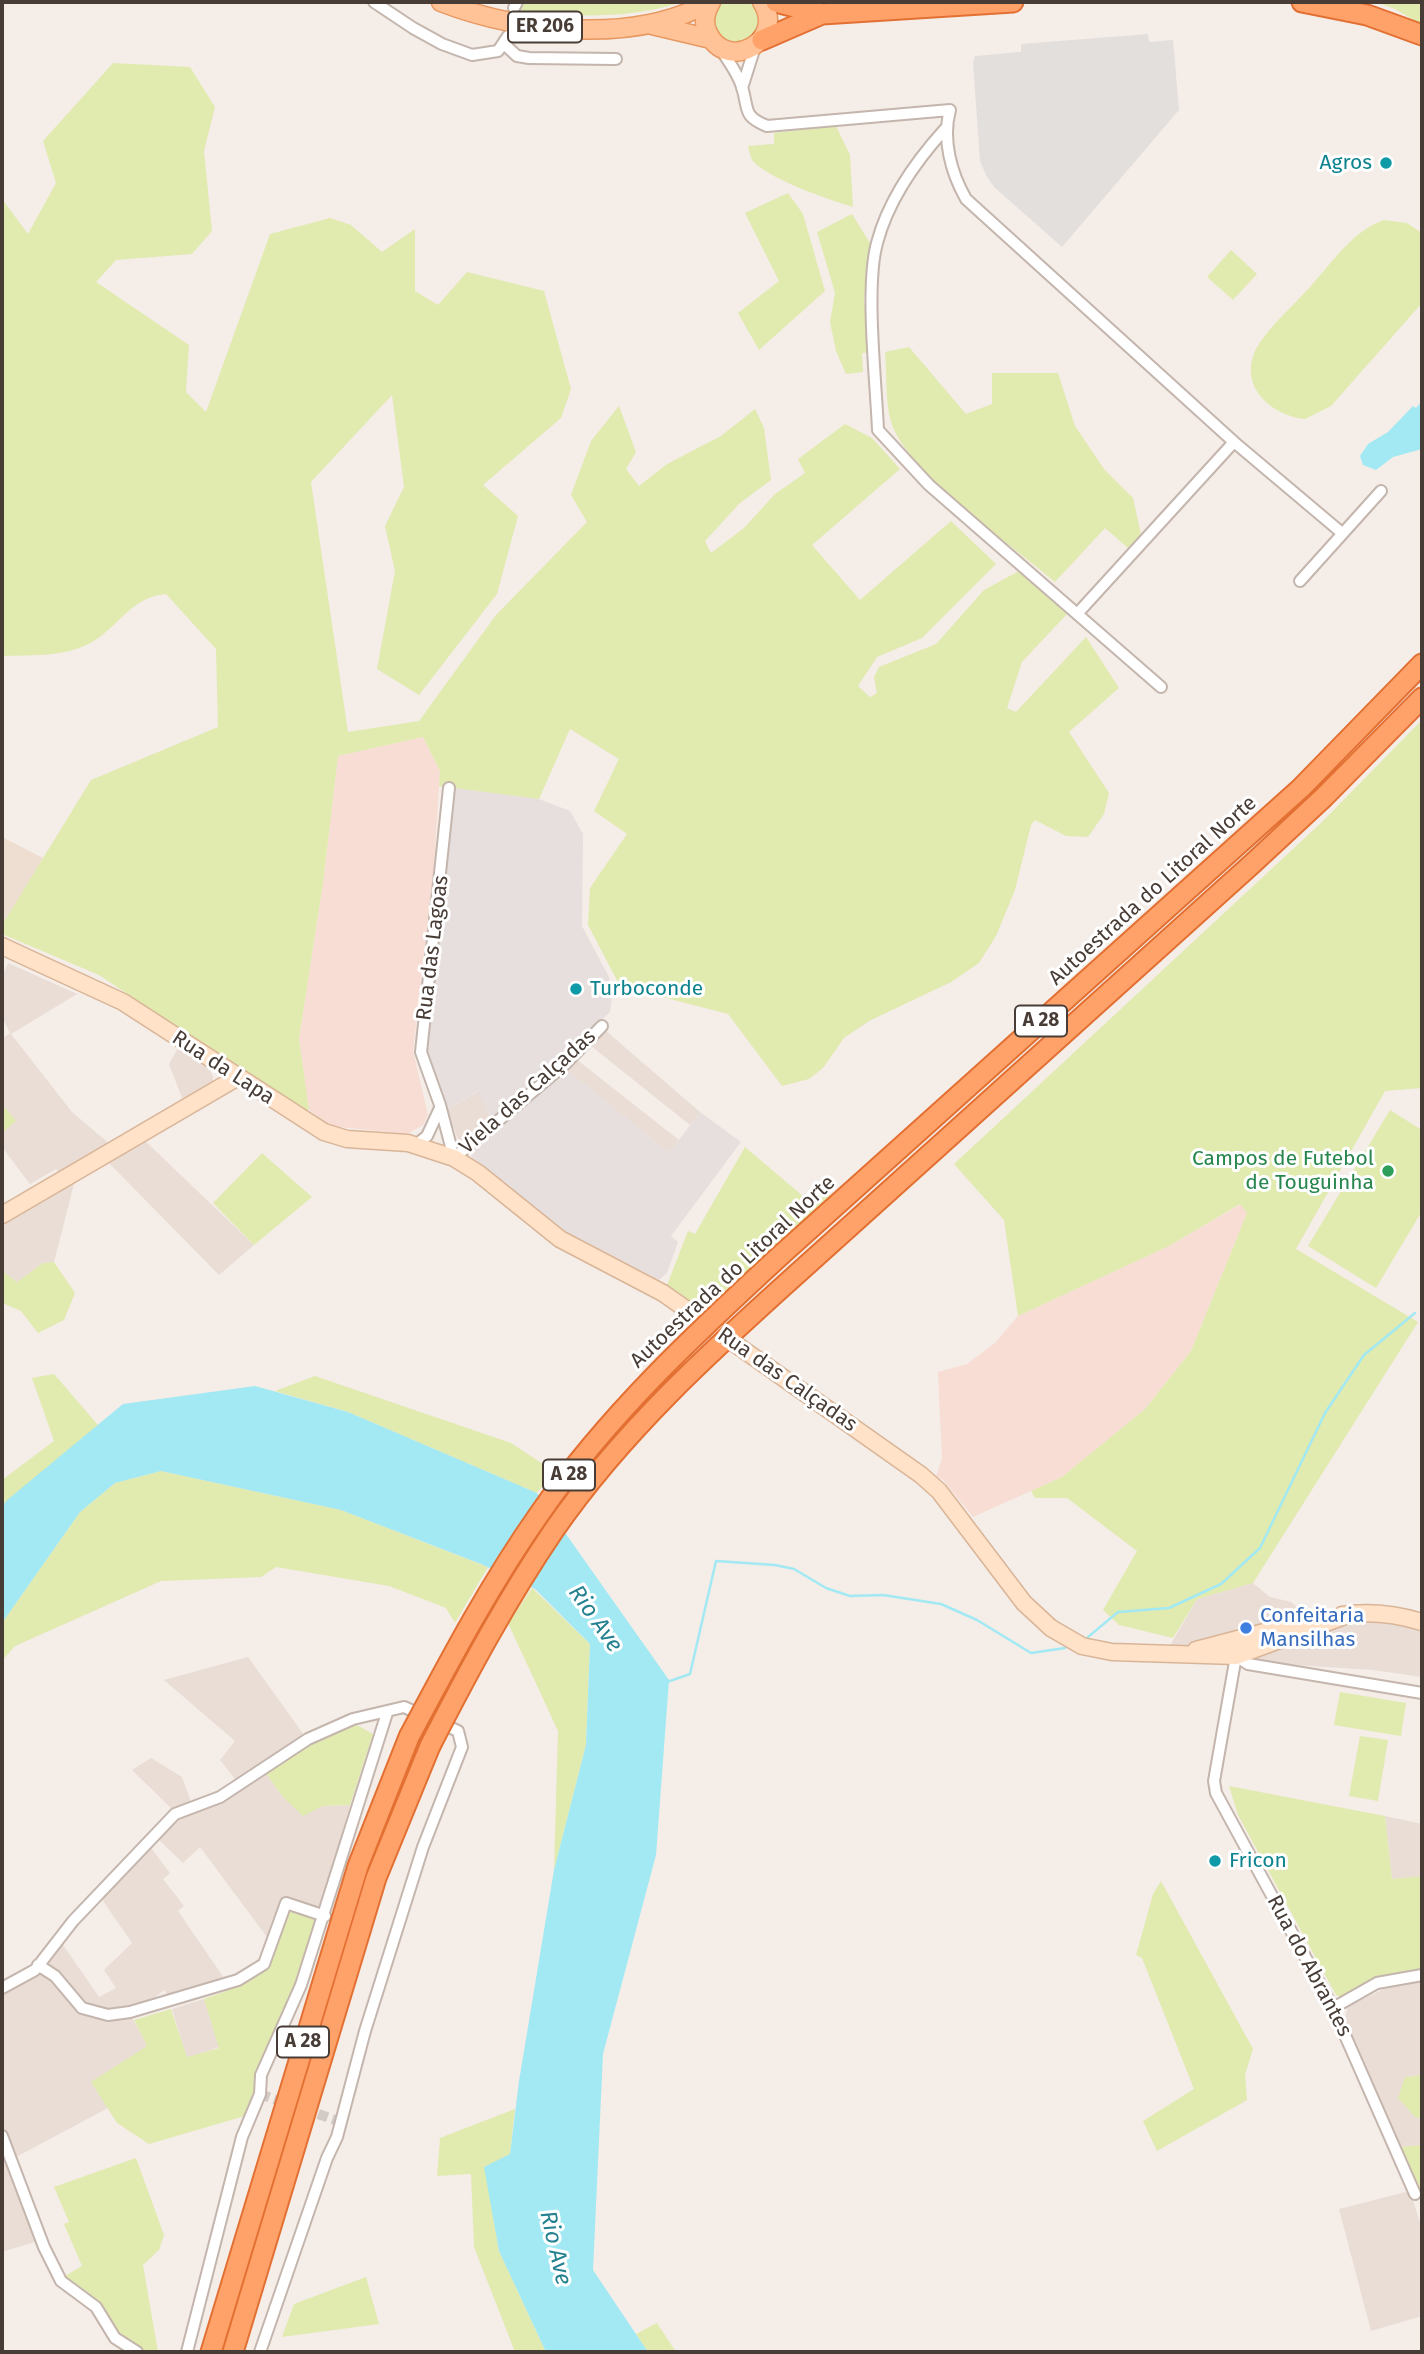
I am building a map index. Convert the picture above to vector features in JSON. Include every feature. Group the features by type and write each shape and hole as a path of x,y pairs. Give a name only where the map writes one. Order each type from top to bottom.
{"highway":[{"path":"776,2 822,14 1013,2"},
{"path":"1309,3 1367,15 1422,35"},
{"path":"1309,3 1422,50"},
{"path":"758,43 822,14"},
{"name":"Autoestrada do Litoral Norte","path":"211,2352 358,1866 409,1737 478,1608 540,1511 610,1424 675,1353 1301,788 1422,664"},
{"name":"Autoestrada do Litoral Norte","path":"233,2352 376,1878 430,1746 494,1623 556,1528 626,1440 699,1362 1252,864 1353,769 1422,698"}],"main road":[{"name":"ER 206","path":"441,2 497,20 543,27 652,25"},
{"path":"652,25 710,2"},
{"path":"710,2 705,21 715,43"},
{"path":"652,25 715,43 736,52 758,43 768,21 762,2"},
{"name":"Rua da Lapa","path":"2,946 123,1002 324,1132 347,1139 416,1145 454,1158"},
{"path":"2,1215 238,1077"},
{"name":"Rua das Calçadas","path":"454,1158 478,1173 560,1239 663,1293 921,1475 939,1491 1024,1603 1051,1628 1082,1646 1112,1652 1180,1656 1234,1648"},
{"path":"1234,1648 1295,1623 1350,1614 1399,1615 1422,1622"}],"street":[{"path":"374,2 413,28 472,55 498,51 506,40 517,56 616,59"},
{"path":"715,43 742,88 746,110 755,121 767,126 950,110 945,129 956,182 966,199 1234,442 1342,533"},
{"path":"742,88 758,43"},
{"path":"945,129 923,154 886,216 876,246 873,297 878,429 929,485 1161,687"},
{"path":"1077,614 1234,442"},
{"path":"1300,581 1381,491"},
{"name":"Rua das Lagoas","path":"449,788 421,1052 440,1105 454,1158"},
{"name":"Viela das Calçadas","path":"454,1158 563,1066 602,1026"},
{"path":"416,1145 428,1136 440,1105"},
{"path":"1234,1648 1248,1664 1422,1693"},
{"name":"Rua do Abrantes","path":"1234,1648 1214,1781 1216,1793 1333,2008 1415,2194"},
{"path":"2,1988 38,1965 73,1921 175,1814 220,1797 308,1739 353,1718 387,1713 404,1707 458,1731 462,1747 423,1847 365,2031 337,2137 327,2158 260,2352"},
{"path":"187,2352 242,2137 260,2094 261,2074 293,2008 325,1916 361,1787 387,1713"},
{"path":"38,1965 55,1976 82,2008 108,2015 130,2012 238,1980 264,1964 286,1903 325,1916"},
{"path":"1333,2008 1377,1983 1422,1975"},
{"path":"2,2136 44,2247 61,2281 96,2307 115,2338 137,2352"}],"shaded area":[{"path":"1148,34 1149,42 1173,40 1179,110 1062,247 994,187 986,175 980,161 973,63 975,56 1021,52 1021,44"},
{"path":"423,737 440,771 434,865 413,1051 428,1115 423,1125 407,1134 330,1126 309,1110 299,1039 323,883 338,756"},
{"path":"454,788 539,799 570,811 583,834 582,926 609,977 612,997 610,1012 493,1120 478,1091 447,1109 427,1053"},
{"path":"2,837 43,858 2,925"},
{"path":"8,963 77,994 11,1034 72,1112 111,1145 62,1175 56,1169 30,1184 2,1147 2,1039 10,1033 2,1017 2,977"},
{"path":"606,1031 700,1112 690,1125 590,1045"},
{"path":"178,1048 210,1070 213,1077 213,1084 184,1103 169,1064"},
{"path":"576,1059 679,1140 669,1153 567,1070"},
{"path":"567,1070 669,1153 700,1112 741,1142 671,1236 678,1242 667,1273 659,1280 567,1232 475,1163 471,1156 470,1150"},
{"path":"479,1091 493,1122 462,1143 458,1140 447,1109"},
{"path":"143,1139 254,1245 219,1275 105,1159"},
{"path":"76,1176 54,1262 43,1263 17,1282 2,1271 2,1220"},
{"path":"1241,1204 1247,1213 1191,1351 1145,1409 1062,1477 973,1517 943,1480 936,1476 942,1459 938,1372 967,1364 995,1343 1018,1316 1169,1246"},
{"path":"1253,1583 1270,1597 1291,1602 1306,1615 1183,1651 1168,1649 1197,1599"},
{"path":"1376,1620 1422,1630 1422,1677 1373,1670 1265,1663 1253,1658 1339,1622"},
{"path":"248,1657 304,1735 235,1779 220,1760 235,1741 164,1680"},
{"path":"151,1758 182,1777 191,1802 172,1809 132,1770"},
{"path":"264,1771 283,1797 323,1806 350,1805 321,1909 287,1898 272,1920 267,1937 200,1847 183,1863 158,1839 185,1815"},
{"path":"1385,1816 1422,1824 1422,1876 1392,1879"},
{"path":"151,1848 170,1873 163,1879 184,1906 178,1911 224,1978 168,1996 164,1990 145,2005 118,2012 88,2008 65,1980 46,1963 61,1942 99,1997 116,1988 104,1970 132,1943 101,1898 120,1881 118,1877"},
{"path":"43,1972 53,1978 81,2011 130,2014 148,2046 92,2082 108,2108 16,2157 2,2129 2,1994"},
{"path":"1422,1981 1422,2075 1405,2077 1416,2118 1422,2117 1422,2145 1400,2147 1344,2021 1348,2006 1386,1988"},
{"path":"204,1999 219,2047 187,2058 172,2009"},
{"path":"2,2141 38,2241 2,2252"},
{"path":"1410,2191 1422,2229 1422,2316 1371,2331 1339,2209"}],"green space":[{"path":"525,2 682,2 623,14 583,16 523,12 519,8"},
{"path":"722,2 754,3 762,25 748,43 724,42 717,32 714,17"},
{"path":"1375,2 1422,2 1422,25 1395,9"},
{"path":"113,63 190,67 215,107 204,151 212,231 192,254 116,260 96,282 189,345 186,392 206,412 270,234 330,218 351,225 382,252 415,229 415,291 438,305 467,272 544,291 571,389 561,418 483,485 518,516 497,594 419,695 377,669 395,571 385,526 404,487 392,395 311,482 348,732 419,721 496,615 587,522 571,495 591,441 619,406 636,452 626,469 639,486 667,464 721,436 755,409 764,428 771,480 740,503 705,541 711,553 744,528 775,494 805,473 798,459 845,424 872,438 900,469 812,545 860,600 951,521 996,564 922,638 877,657 858,686 870,697 877,693 874,677 879,667 936,644 984,590 1019,571 1067,614 1022,662 1007,708 1016,712 1086,637 1119,688 1069,732 1109,793 1104,814 1088,837 1066,836 1035,820 1031,825 1015,890 996,936 979,963 951,982 869,1021 844,1038 823,1068 809,1079 782,1086 728,1014 620,986 588,925 590,888 627,834 594,811 619,759 570,729 539,799 439,786 440,771 423,737 338,756 323,883 299,1039 309,1110 303,1110 99,975 2,934 2,925 91,780 218,727 216,649 166,594 153,597 132,608 105,633 74,650 54,654 2,656 2,199 28,234 56,183 43,141"},
{"path":"836,126 850,155 853,207 785,182 761,168 750,156 748,146 774,144 774,133"},
{"path":"788,193 803,214 825,291 759,350 738,313 779,281 745,213"},
{"path":"852,214 870,243 864,300 870,352 862,353 863,372 846,374 836,351 830,322 835,293 817,232"},
{"path":"1384,220 1407,223 1422,233 1422,303 1331,406 1305,419 1279,411 1268,404 1253,383 1253,358 1259,344 1352,240"},
{"path":"1231,250 1257,274 1233,300 1207,277"},
{"path":"909,347 966,414 992,404 992,373 1058,373 1075,426 1104,469 1133,498 1141,534 1128,548 1105,528 1055,582 989,529 917,462 900,441 891,422 885,352"},
{"path":"1422,720 1422,1088 1385,1091 1296,1249 1418,1322 1253,1583 1197,1599 1173,1638 1119,1625 1103,1610 1137,1551 1067,1498 1035,1498 1031,1491 1062,1477 1145,1409 1191,1351 1247,1213 1240,1204 1169,1246 1018,1316 1004,1220 954,1164 1321,823"},
{"path":"2,1104 16,1121 2,1133"},
{"name":"Campos de Futebol de Touguinha","path":"1390,1110 1422,1130 1422,1211 1376,1288 1308,1246"},
{"path":"745,1147 804,1197 822,1183 831,1196 701,1312 667,1285 688,1231 695,1234"},
{"path":"262,1153 312,1197 254,1245 213,1203"},
{"path":"54,1262 75,1293 64,1320 38,1333 21,1311 2,1303 2,1271 17,1282 43,1263"},
{"path":"54,1374 98,1425 2,1507 2,1480 54,1441 32,1378"},
{"path":"315,1376 511,1443 555,1472 537,1493 348,1412 275,1391"},
{"path":"161,1471 341,1510 488,1567 455,1623 446,1608 389,1586 276,1567 261,1577 161,1581 15,1646 2,1661 2,1623 80,1512 115,1483"},
{"path":"532,1588 590,1644 586,1745 554,1870 558,1731 508,1623"},
{"path":"1340,1692 1406,1703 1401,1736 1334,1725"},
{"path":"355,1724 373,1734 350,1805 323,1806 303,1816 283,1797 264,1771 322,1737"},
{"path":"1360,1736 1388,1740 1378,1801 1349,1796"},
{"path":"1229,1786 1385,1816 1392,1879 1422,1876 1422,1971 1374,1981 1343,1998 1336,1995 1238,1815"},
{"path":"1161,1881 1253,2049 1245,2075 1247,2100 1157,2151 1143,2121 1194,2089 1142,1958 1136,1955 1153,1894"},
{"path":"296,1909 317,1916 320,1922 301,1979 257,2071 257,2091 248,2115 149,2144 117,2123 91,2082 147,2046 134,2020 171,2009 187,2057 219,2048 204,1999 240,1985 261,1970 273,1948 286,1912"},
{"path":"1422,2075 1422,2117 1416,2118 1398,2098 1405,2077"},
{"path":"515,2109 510,2154 485,2167 499,2251 546,2352 515,2352 474,2247 471,2174 437,2176 440,2138"},
{"path":"1422,2145 1422,2204 1400,2147"},
{"path":"136,2158 164,2235 159,2250 143,2265 158,2352 145,2350 126,2340 91,2295 65,2276 82,2266 64,2224 69,2222 54,2187"},
{"path":"366,2277 379,2324 282,2337 294,2304"},
{"path":"657,2323 676,2352 648,2352 636,2334"}],"water":[{"path":"1422,401 1422,449 1393,457 1376,470 1363,465 1360,456 1368,444 1388,432 1413,406 1416,408"},
{"name":"Rio Ave","path":"255,1386 348,1412 537,1493 669,1680 656,1855 603,2054 593,2270 648,2352 546,2352 499,2251 484,2167 510,2154 519,2081 554,1870 586,1745 590,1644 535,1589 481,1564 341,1510 161,1471 115,1483 80,1512 2,1623 2,1507 6,1501 123,1404"}],"waterway":[{"path":"1088,1637 1118,1612 1169,1608 1221,1584 1260,1548 1325,1413 1364,1355 1415,1313"},
{"path":"667,1682 690,1674 716,1561 794,1569 826,1588 850,1596 883,1595 941,1604 977,1620 1031,1653 1065,1648"}],"tunnel":[{"path":"260,2094 288,2104"},
{"path":"304,2109 341,2122"}],"place":[{"name":"Agros","path":"1386,163"},
{"name":"Turboconde","path":"576,989"},
{"name":"Campos de Futebol de Touguinha","path":"1388,1171"},
{"name":"Confeitaria Mansilhas","path":"1246,1628"},
{"name":"Fricon","path":"1215,1861"}]}
